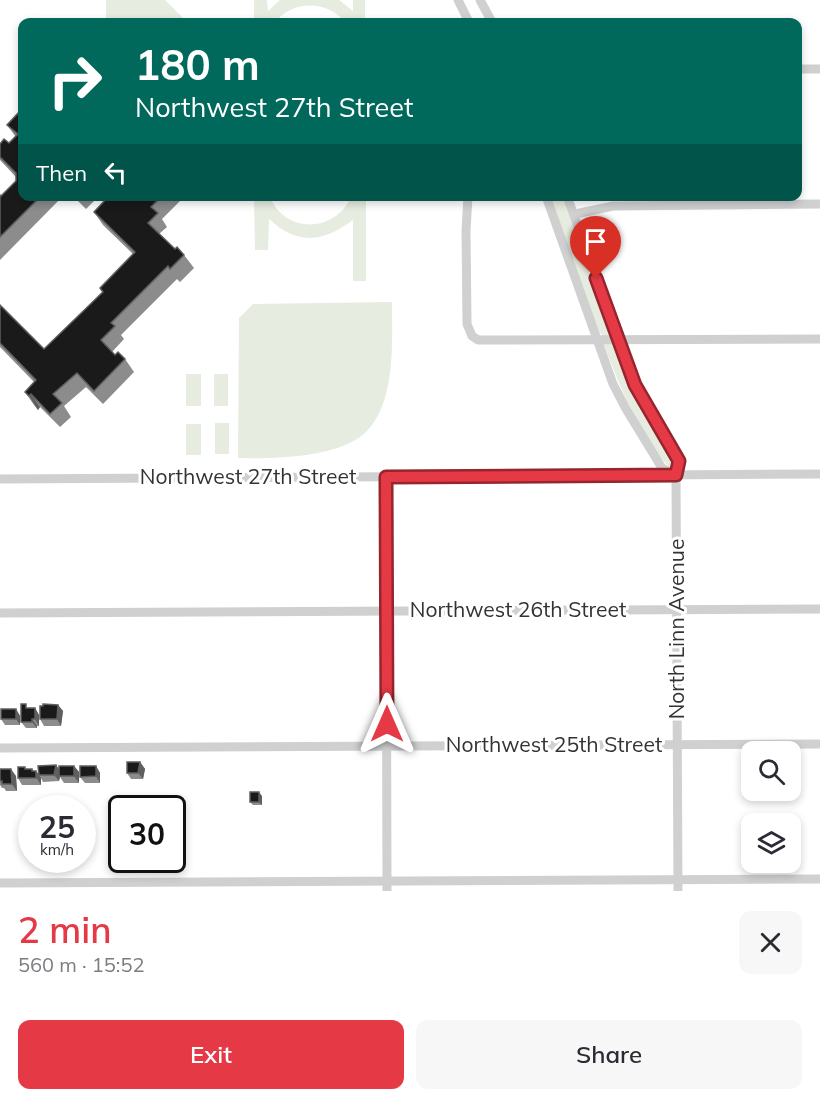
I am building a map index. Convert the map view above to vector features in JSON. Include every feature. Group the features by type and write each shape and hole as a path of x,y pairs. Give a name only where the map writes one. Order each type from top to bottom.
{"street":[{"path":"458,0 467,18"},
{"path":"480,0 490,18"},
{"path":"802,69 820,69"},
{"path":"468,201 467,324 472,336 482,341 820,339"},
{"path":"548,201 613,384 662,468 676,475"},
{"name":"North Linn Avenue","path":"569,201 635,385 679,461 676,475 678,891"},
{"path":"575,214 613,206 820,204"},
{"name":"Northwest 27th Street","path":"0,479 820,474"},
{"path":"386,477 387,886"},
{"name":"Northwest 26th Street","path":"0,613 820,609"},
{"name":"Northwest 25th Street","path":"0,748 820,744"},
{"path":"0,883 118,887 387,886 820,879"}],"shaded area":[{"path":"106,0 165,0 183,18 106,18"},
{"path":"254,0 267,0 268,11 280,0 339,0 353,11 353,0 365,0 365,18 341,18 329,10 310,6 291,10 279,18 254,18"},
{"path":"254,201 272,201 287,218 298,223 310,224 322,223 334,217 344,209 349,201 366,201 366,281 353,281 353,220 331,233 311,238 290,234 269,219 268,250 255,250"},
{"path":"550,201 564,201 611,336 603,336 598,331"},
{"path":"392,302 392,352 388,387 376,418 367,431 341,447 324,452 287,457 238,458 239,318 253,304"},
{"path":"603,343 613,343 631,388 674,462 670,468 639,425"},
{"path":"186,374 201,374 201,406 186,406"},
{"path":"214,374 228,374 228,406 214,406"},
{"path":"215,423 229,423 229,454 215,454"},
{"path":"186,424 201,424 201,455 186,455"}],"building":[{"path":"18,113 18,134 7,125"},
{"path":"18,134 18,201 36,201 0,237 0,195 16,181 16,173 0,157 0,144 4,139 9,143"},
{"path":"104,201 157,201 151,207 158,213 148,223 184,255 170,269 168,266 111,323 115,326 101,340 115,355 118,352 125,359 94,391 77,373 53,394 62,403 50,414 31,394 29,396 25,392 36,380 0,343 0,305 44,349 103,292 100,288 135,252 94,212"},
{"path":"21,704 26,704 26,708 35,708 35,719 32,719 32,722 21,722"},
{"path":"43,704 58,705 57,719 40,719 40,706"},
{"path":"1,709 16,709 16,719 1,719"},
{"path":"127,762 140,762 138,773 127,773"},
{"path":"56,765 54,775 39,775 38,766"},
{"path":"59,766 74,766 74,776 59,776"},
{"path":"80,766 96,766 96,776 80,777"},
{"path":"18,767 36,771 36,778 18,778"},
{"path":"0,769 11,769 12,784 2,784"},
{"path":"250,792 259,792 259,802 250,802"}],"route":[{"path":"387,724 386,477 676,475 679,461 635,385 596,278"}]}
